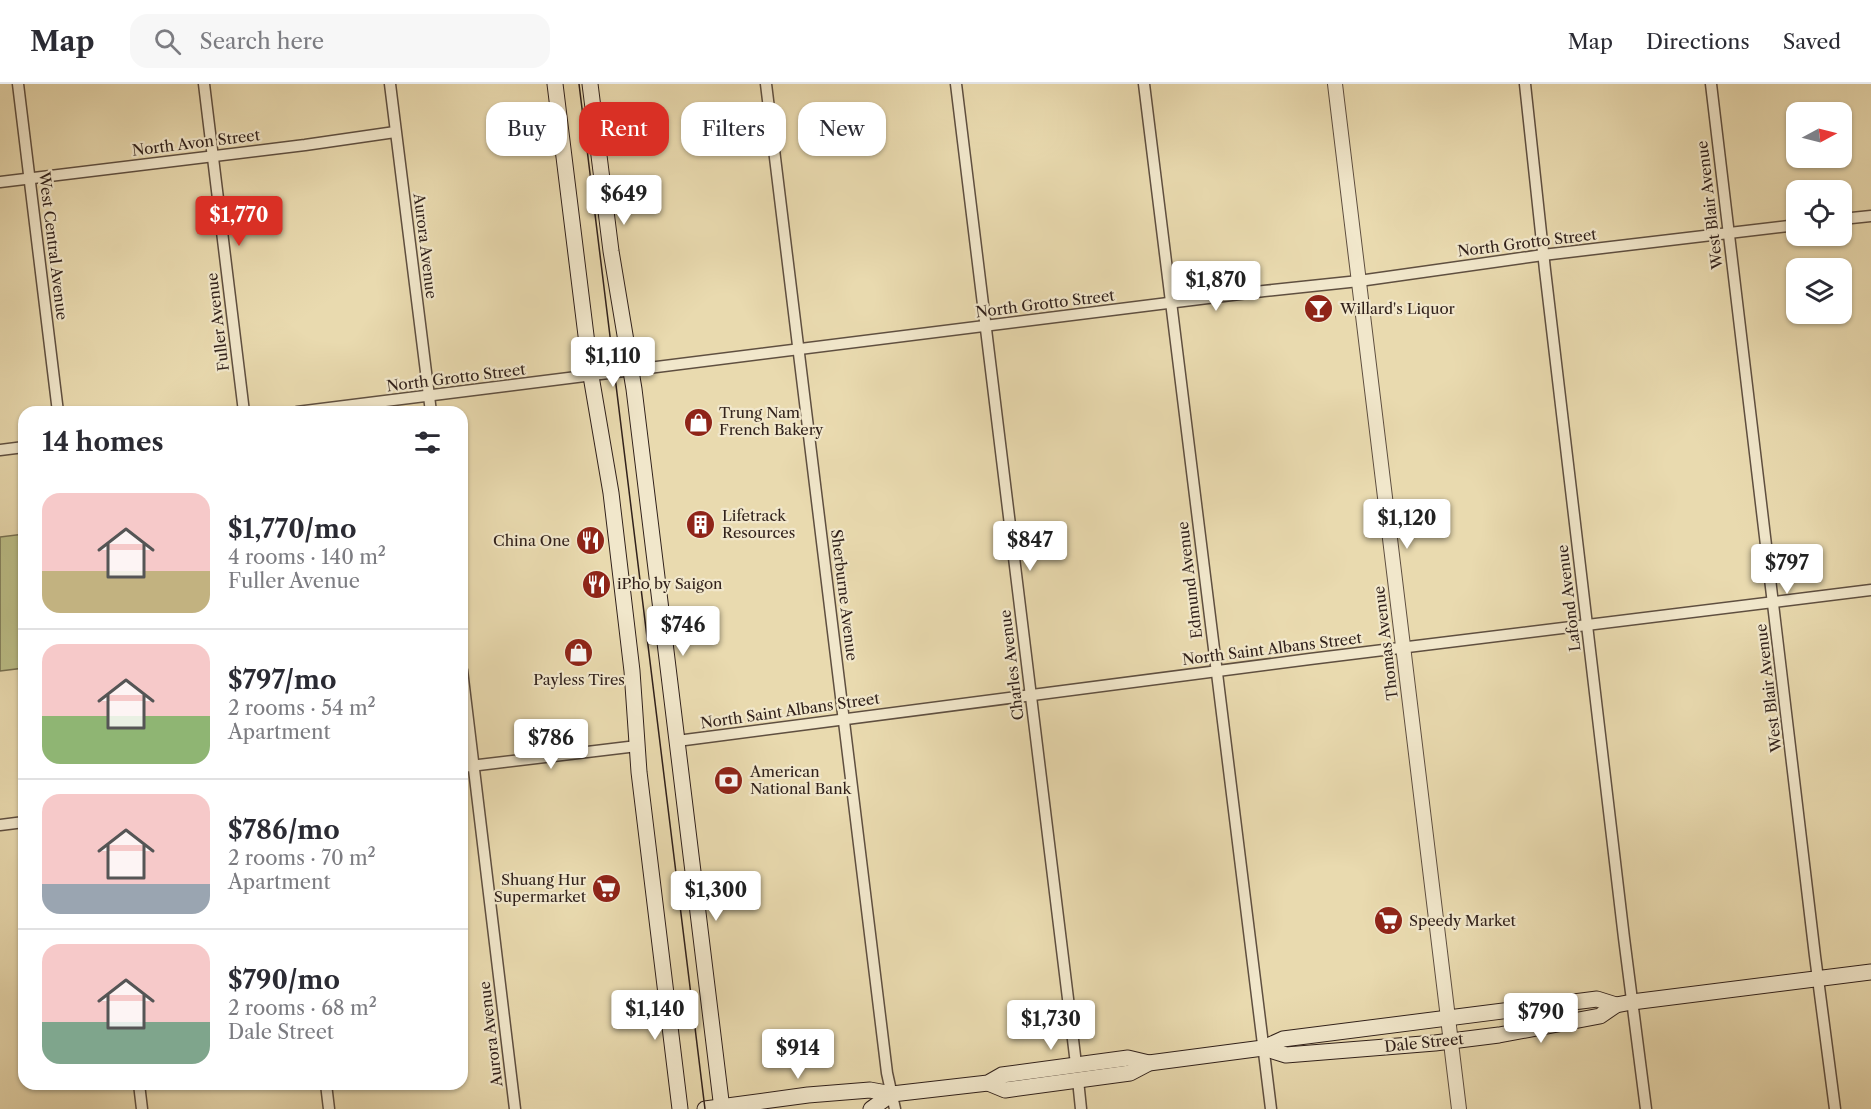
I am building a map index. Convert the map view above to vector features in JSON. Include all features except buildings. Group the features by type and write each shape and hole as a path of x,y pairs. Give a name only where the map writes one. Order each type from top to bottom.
{"main road":[{"path":"555,84 591,376 611,493 632,671 637,746 680,1109"},
{"path":"590,84 611,251 631,371 722,1108"},
{"name":"Dale Street","path":"1263,1048 1286,1055 1498,1035 1600,1016 1616,1005 1632,1002 1871,972"},
{"name":"Dale Street","path":"988,1083 1005,1090 1130,1073 1149,1063 1263,1048 1283,1039 1597,999 1616,1005"},
{"name":"Dale Street","path":"871,1109 893,1101 988,1083 1002,1075 1128,1058 1149,1063"},
{"name":"Dale Street","path":"705,1109 870,1090 893,1101"}],"street":[{"name":"West Central Avenue","path":"18,84 57,406"},
{"name":"Fuller Avenue","path":"204,84 243,406"},
{"name":"Aurora Avenue","path":"390,84 430,406"},
{"name":"Sherburne Avenue","path":"766,84 887,1073 893,1101"},
{"name":"Charles Avenue","path":"956,84 1076,1064"},
{"name":"Edmund Avenue","path":"1144,84 1271,1109"},
{"name":"Thomas Avenue","path":"1335,84 1459,1109"},
{"name":"Lafond Avenue","path":"1525,84 1543,255 1646,1109"},
{"name":"West Blair Avenue","path":"1711,84 1835,1109"},
{"name":"North Avon Street","path":"0,182 396,132"},
{"path":"1852,218 1871,216"},
{"name":"North Grotto Street","path":"346,406 1786,226"},
{"path":"0,450 18,448"},
{"name":"North Saint Albans Street","path":"677,741 1871,590"},
{"path":"468,766 637,746"},
{"name":"Aurora Avenue","path":"468,766 515,1109"},
{"path":"0,825 18,823"},
{"path":"1078,1080 1081,1109"},
{"path":"140,1090 142,1109"},
{"path":"327,1090 329,1109"}],"green space":[{"path":"18,535 18,669 0,671 0,537"}],"tram line":[{"path":"579,84 705,1109"}],"place":[{"name":"Willard's Liquor","path":"1319,309"},
{"name":"Trung Nam French Bakery","path":"698,422"},
{"name":"Lifetrack Resources","path":"701,525"},
{"name":"China One","path":"591,541"},
{"name":"iPho by Saigon","path":"596,584"},
{"name":"Payless Tires","path":"579,653"},
{"name":"American National Bank","path":"729,781"},
{"name":"Shuang Hur Supermarket","path":"607,889"},
{"name":"Speedy Market","path":"1388,921"}]}
